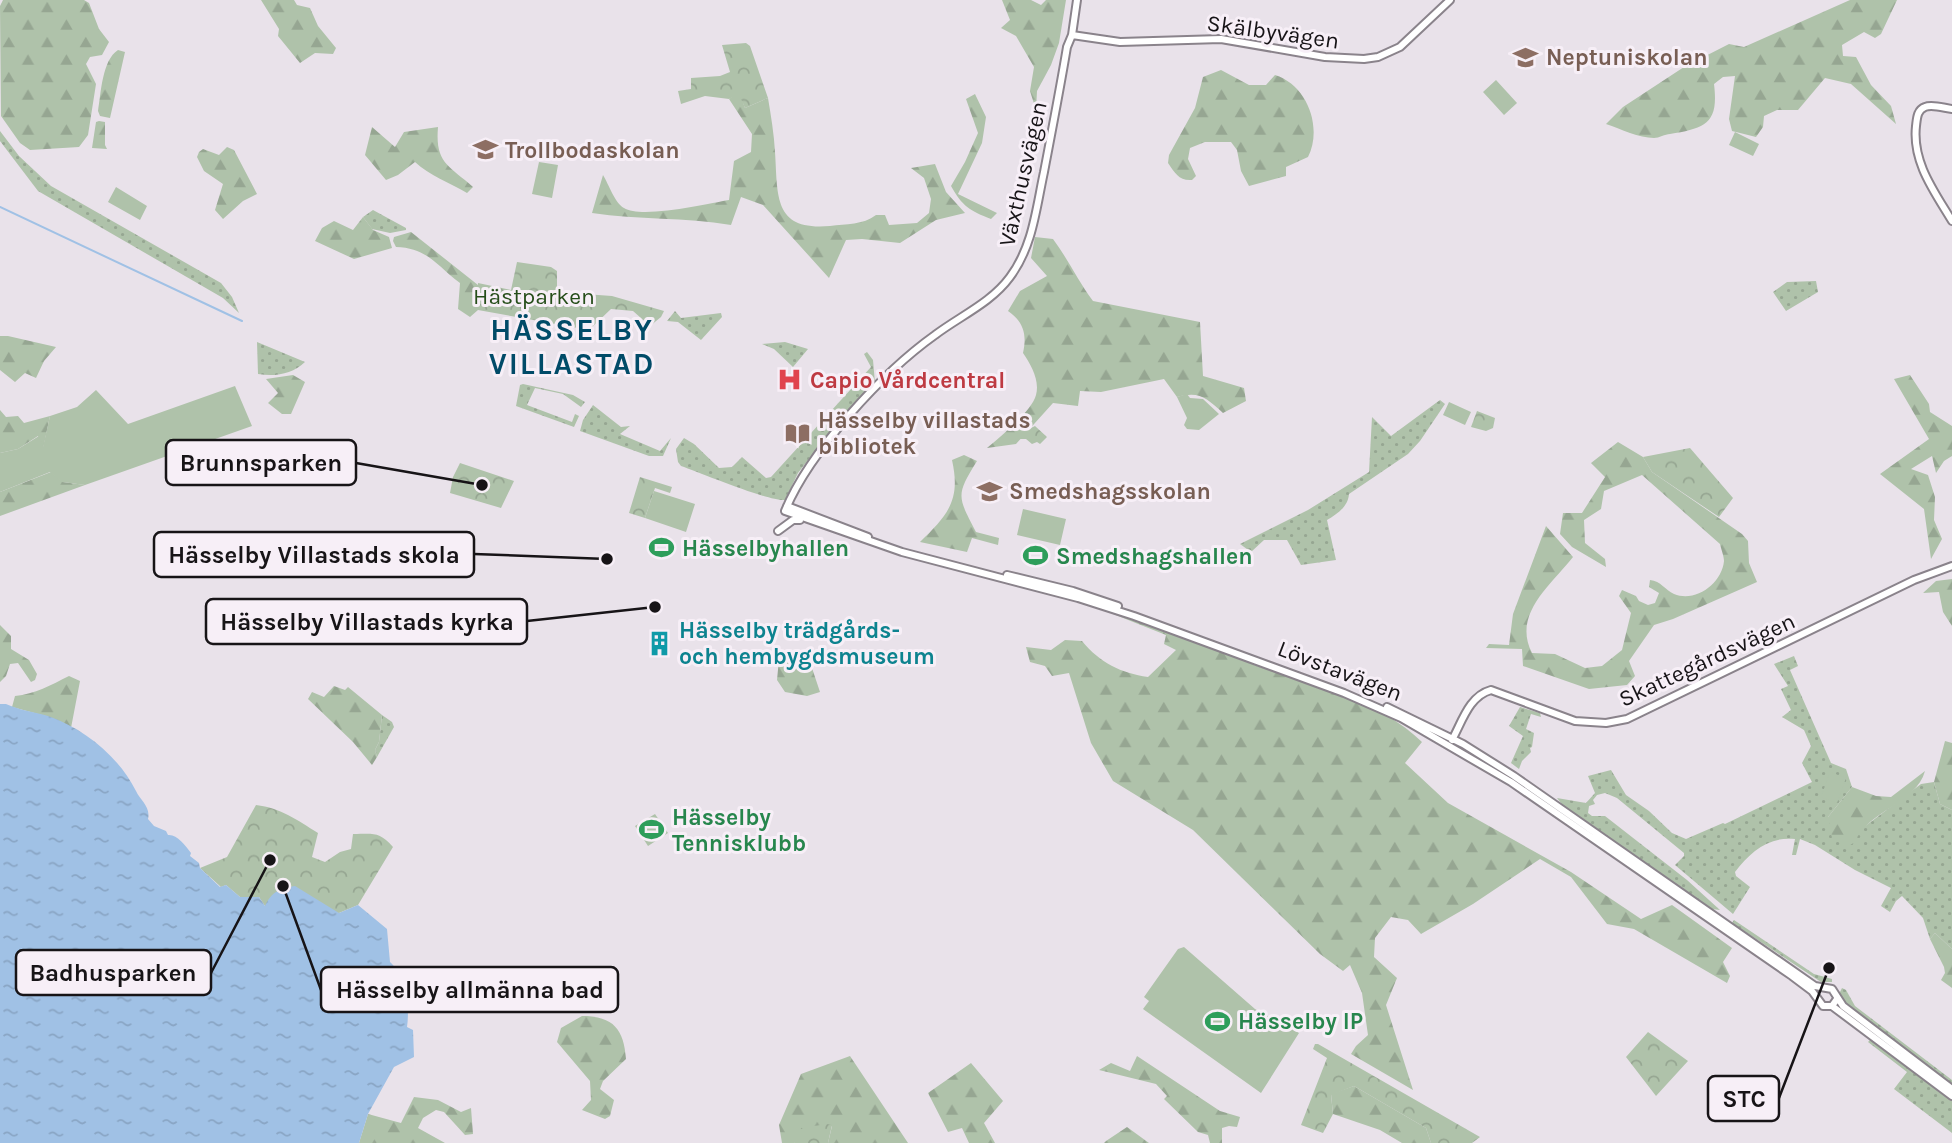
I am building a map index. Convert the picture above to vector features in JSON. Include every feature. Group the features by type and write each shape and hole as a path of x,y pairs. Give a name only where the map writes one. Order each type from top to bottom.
{"street":[{"name":"Växthusvägen","path":"788,509 804,474 827,442 881,383 933,336 995,294 1021,260 1032,231 1077,0"},
{"name":"Skälbyvägen","path":"1072,35 1120,42 1222,39 1325,57 1364,59 1378,57 1400,47 1450,0"},
{"path":"1952,108 1927,106 1918,114 1915,137 1921,166 1952,220"},
{"name":"Växthusvägen","path":"788,509 804,474"},
{"path":"796,494 798,506 816,519"},
{"name":"Lövstavägen","path":"788,509 902,552 1134,616 1372,705 1451,742 1514,776 1823,989 1832,989 1837,999 1952,1089"},
{"path":"778,531 793,520 816,519"},
{"name":"Skattegårdsvägen","path":"1451,742 1474,701 1479,695 1492,690 1575,721 1606,723 1627,719 1926,575 1952,566"},
{"name":"Lövstavägen","path":"1451,742 1759,952 1812,991 1822,1006 1832,1006 1952,1096"},
{"path":"1817,998 1823,989"},
{"path":"1832,1006 1837,999"}],"green space":[{"path":"3,0 84,0 89,3 99,29 109,42 102,55 90,57 86,64 96,84 88,135 79,147 30,150 20,143 1,116 0,6"},
{"path":"261,0 294,0 297,5 310,8 318,26 336,48 333,54 315,53 300,63 278,36 279,29"},
{"path":"1002,0 1031,0 1041,5 1046,0 1066,0 1059,43 1037,91 1036,110 1030,91 1034,67 1016,36 1001,28 1010,20"},
{"path":"1850,0 1897,0 1881,34 1875,38 1864,32 1842,45 1843,56 1856,57 1871,85 1891,106 1896,124 1851,84 1825,78 1798,110 1777,110 1764,116 1763,127 1756,137 1732,131 1729,119 1735,76 1723,77 1714,84 1712,116 1701,126 1648,138 1606,124 1623,107 1684,67 1729,44 1744,47"},
{"path":"746,43 750,46 768,98 745,108 739,94 729,99 705,96 681,104 678,91 691,89 691,78 720,76 730,72 722,45"},
{"path":"118,50 125,52 110,118 100,116 98,111 105,69"},
{"path":"1221,70 1249,85 1266,85 1275,75 1286,80 1303,97 1313,121 1312,145 1308,157 1286,167 1286,176 1249,186 1241,171 1237,150 1231,142 1205,142 1190,148 1188,159 1196,176 1192,180 1181,178 1168,163 1169,155 1195,108 1203,77"},
{"path":"1496,80 1517,103 1504,115 1483,92"},
{"path":"740,94 745,108 768,98 779,196 788,216 798,223 830,226 885,215 889,225 917,223 929,213 931,199 924,178 911,168 935,164 946,192 965,213 936,220 900,243 846,240 829,278 763,205 741,197 731,225 592,213 603,175 618,202 632,211 675,210 729,200 734,161 751,152 752,134 729,99"},
{"path":"975,94 986,117 982,143 958,194 997,213 991,219 967,207 951,186 978,133 966,99"},
{"path":"96,122 105,122 107,149 92,148"},
{"path":"372,127 395,147 404,132 438,127 441,156 450,168 473,187 467,193 415,162 386,180 365,155"},
{"path":"0,131 19,156 51,186 221,283 232,297 239,313 223,298 38,191 0,141"},
{"path":"1735,132 1759,144 1753,156 1729,145"},
{"path":"227,147 234,150 257,194 243,201 223,219 215,210 223,184 204,171 197,157 203,149 219,155"},
{"path":"539,162 558,165 552,198 532,194"},
{"path":"116,187 147,206 140,220 108,202"},
{"path":"373,210 406,230 390,233 372,229 363,217"},
{"path":"363,217 373,230 389,237 392,248 354,259 315,241 322,228 334,221 353,230"},
{"path":"411,232 478,285 478,310 470,317 458,309 460,283 424,254 396,247 394,237"},
{"path":"1035,237 1053,239 1093,301 1200,322 1203,376 1244,388 1246,401 1223,413 1197,395 1177,397 1164,379 1101,392 1080,391 1078,406 1053,403 1016,444 987,448 1022,416 1036,395 1036,378 1023,353 1023,329 1008,311 1020,291 1047,276 1031,258"},
{"name":"Hästparken","path":"517,262 551,267 557,271 557,292 612,296 664,311 650,326 633,311 611,309 589,330 478,310 478,283 511,290"},
{"path":"1816,281 1818,292 1786,311 1773,292 1787,282"},
{"path":"675,311 681,318 721,313 722,317 701,340 678,322 667,321"},
{"path":"0,336 56,347 44,361 36,378 25,373 15,382 0,370"},
{"path":"257,342 305,362 283,374 258,374"},
{"path":"785,342 808,349 793,367 774,349 762,344"},
{"path":"867,352 873,360 875,383 798,473 785,500 765,497 681,466 678,462 676,449 684,438 719,468 732,467 742,457 766,478 771,477 871,367 864,354"},
{"path":"293,375 305,382 291,414 282,414 268,403 278,393 266,379"},
{"path":"1910,375 1929,404 1930,412 1952,426 1952,456 1944,461 1936,473 1932,456 1911,469 1928,475 1935,497 1934,520 1942,539 1931,559 1924,509 1880,474 1929,439 1894,379"},
{"path":"520,385 573,395 585,402 581,407 563,394 535,388 527,405 572,422 575,414 579,416 574,427 516,406"},
{"path":"235,386 252,426 85,485 62,482 50,472 0,492 0,453 18,449 39,436 43,447 50,416 77,407 96,390 128,424"},
{"path":"1187,394 1190,398 1203,399 1219,414 1199,430 1187,429 1184,425 1187,418 1177,397"},
{"path":"1440,400 1445,404 1408,454 1349,494 1344,506 1327,520 1336,560 1301,565 1287,540 1264,540 1251,552 1240,544 1308,510 1369,472 1372,417 1391,436"},
{"path":"1449,402 1471,412 1465,425 1443,415"},
{"path":"593,405 621,427 630,426 620,434 660,451 671,438 663,456 649,456 580,431 583,420"},
{"path":"0,410 6,417 18,416 24,423 50,416 43,449 38,436 18,449 0,453"},
{"path":"1477,411 1495,418 1493,428 1486,431 1471,427"},
{"path":"1024,422 1029,429 1035,426 1047,437 1040,444 1019,439 1014,431"},
{"path":"1618,442 1643,457 1652,472 1742,534 1748,541 1749,563 1757,582 1654,625 1629,661 1635,676 1627,685 1589,689 1523,666 1522,649 1486,648 1489,644 1509,645 1513,614 1546,526 1573,557 1545,589 1530,613 1527,639 1532,653 1555,654 1585,668 1602,666 1622,650 1631,613 1619,596 1622,590 1648,605 1655,603 1659,593 1649,587 1650,580 1674,594 1691,596 1713,583 1724,561 1720,544 1642,475 1604,491 1601,509 1584,520 1585,543 1605,559 1606,567 1572,547 1560,534 1563,513 1582,513 1605,477 1591,463"},
{"path":"1690,448 1733,498 1719,517 1652,472 1643,457"},
{"path":"964,455 977,461 962,490 965,511 976,532 999,538 998,545 972,538 967,552 920,542 950,506 955,486 952,460"},
{"path":"460,463 514,481 501,508 450,493 453,477"},
{"path":"51,472 63,482 85,485 0,516 0,492"},
{"path":"640,477 672,487 670,493 655,488 645,518 629,513"},
{"path":"654,491 695,504 686,532 645,518"},
{"path":"1023,509 1066,519 1060,545 1017,535"},
{"path":"1952,579 1952,626 1943,612 1939,592 1923,593 1936,581"},
{"path":"1108,612 1243,658 1254,665 1342,694 1384,714 1422,742 1405,763 1448,803 1571,872 1641,919 1672,905 1732,948 1723,962 1730,976 1727,983 1634,929 1607,924 1571,877 1540,859 1473,904 1421,934 1408,920 1391,917 1375,938 1374,957 1397,978 1386,1005 1413,1090 1351,1054 1368,1035 1362,993 1350,965 1343,971 1320,954 1193,830 1113,781 1091,743 1069,673 1052,676 1045,666 1030,662 1026,647 1051,650 1065,640 1082,641 1112,666 1148,677 1176,650 1164,644 1166,635"},
{"path":"0,625 11,636 11,649 29,660 37,674 35,680 31,682 18,663 10,664 6,676 0,682"},
{"path":"1794,656 1798,666 1790,670 1831,763 1846,769 1852,787 1828,817 1860,830 1921,784 1934,782 1940,804 1952,810 1952,949 1935,933 1930,939 1923,918 1902,896 1890,912 1881,906 1891,888 1800,839 1796,855 1792,855 1795,839 1777,840 1761,847 1741,865 1735,872 1736,876 1750,887 1733,914 1675,865 1684,853 1617,798 1605,793 1597,795 1593,800 1595,804 1589,806 1588,813 1592,816 1605,816 1687,880 1720,910 1712,909 1564,807 1557,798 1586,803 1595,793 1588,776 1611,770 1626,795 1649,811 1672,833 1686,839 1725,824 1812,782 1802,763 1811,746 1804,730 1782,717 1791,710 1781,689 1788,686 1774,664"},
{"path":"779,659 793,659 812,668 820,692 807,696 785,692 777,680"},
{"path":"69,676 80,681 71,728 49,717 12,707 15,696 36,691"},
{"path":"334,686 345,690 348,687 382,715 379,742 375,750 377,757 372,765 353,742 308,699 312,692 324,697"},
{"path":"1520,707 1540,713 1541,717 1531,714 1526,729 1534,733 1531,752 1522,761 1519,769 1511,763 1523,736 1509,726"},
{"path":"382,715 392,722 394,727 377,757 375,750 379,742"},
{"path":"1945,741 1952,743 1952,810 1940,804 1934,782"},
{"path":"1925,771 1912,792 1870,822 1855,842 1847,847 1832,838 1828,817 1852,787 1876,796 1891,797"},
{"path":"1830,772 1846,778 1837,803 1821,797"},
{"path":"256,805 281,812 318,833 312,857 325,862 340,852 351,849 353,834 379,836 393,847 358,905 339,913 265,906 259,897 240,897 226,885 221,887 200,868 227,857"},
{"name":"Hässelby Tennisklubb","path":"655,814 668,833 648,846 635,826"},
{"path":"1734,920 1814,974 1832,979 1832,982 1821,982 1732,923"},
{"path":"1935,933 1952,949 1952,988 1941,980 1945,973 1944,967 1930,939"},
{"name":"Hässelby IP","path":"1184,947 1255,1009 1299,1033 1261,1093 1143,1009 1149,1001 1144,997 1178,949"},
{"path":"1842,988 1855,1006 1952,1080 1952,1087 1847,1006 1839,994"},
{"path":"582,1016 609,1022 623,1040 626,1059 603,1081 600,1089 614,1100 610,1116 605,1119 582,1110 591,1100 590,1081 557,1042 561,1028"},
{"path":"1648,1032 1688,1061 1656,1096 1626,1057"},
{"path":"1868,1042 1877,1042 1952,1100 1952,1133 1894,1089 1907,1072"},
{"path":"1315,1044 1480,1137 1472,1143 1431,1143 1426,1128 1354,1086 1331,1095 1333,1114 1323,1133 1301,1125 1327,1058 1313,1049"},
{"path":"850,1056 908,1143 828,1143 832,1126 794,1143 782,1143 779,1125 801,1074"},
{"path":"1137,1056 1220,1111 1240,1117 1237,1127 1222,1128 1222,1143 1210,1143 1208,1135 1198,1132 1164,1099 1167,1096 1156,1084 1099,1070 1111,1063 1130,1071"},
{"path":"971,1063 1003,1101 984,1123 995,1143 969,1143 962,1128 948,1132 928,1093"},
{"path":"1354,1086 1426,1128 1431,1143 1402,1143 1380,1130 1333,1114 1331,1094"},
{"path":"414,1097 438,1100 461,1112 471,1108 473,1134 465,1135 444,1112 436,1110 423,1118 418,1128 445,1143 359,1143 368,1114 401,1123"},
{"path":"832,1125 828,1143 794,1143 801,1128"},
{"path":"1127,1127 1149,1143 1104,1143 1106,1141"}],"water":[{"path":"0,704 48,716 88,736 110,756 129,779 147,807 148,819 154,826 181,841 200,868 220,887 226,885 240,897 259,897 265,906 277,892 295,886 339,913 358,905 387,929 390,962 400,975 406,992 407,1027 413,1030 414,1057 394,1067 368,1114 359,1143 0,1143"}],"waterway":[{"path":"0,207 242,321"}],"place":[{"name":"Neptuniskolan","path":"1526,57"},
{"name":"Trollbodaskolan","path":"485,150"},
{"name":"Capio Vårdcentral","path":"790,380"},
{"name":"Hässelby villastads bibliotek","path":"798,433"},
{"name":"Brunnsparken","path":"482,485"},
{"name":"Smedshagsskolan","path":"989,491"},
{"name":"Hässelbyhallen","path":"662,548"},
{"name":"Smedshagshallen","path":"1036,556"},
{"name":"Hässelby Villastads skola","path":"607,559"},
{"name":"Hässelby Villastads kyrka","path":"655,607"},
{"name":"Hässelby trädgårds- och hembygdsmuseum","path":"659,643"},
{"name":"Hässelby Tennisklubb","path":"652,830"},
{"name":"Badhusparken","path":"270,860"},
{"name":"Hässelby allmänna bad","path":"283,886"},
{"name":"STC","path":"1829,968"},
{"name":"Hässelby IP","path":"1218,1021"}],"district":[{"name":"HÄSSELBY VILLASTAD","path":"572,347"}]}
